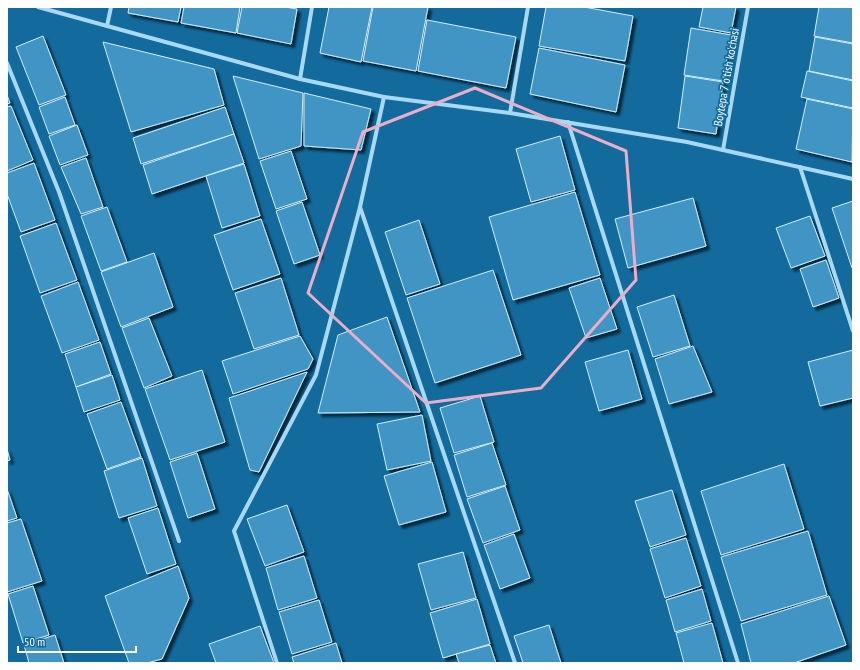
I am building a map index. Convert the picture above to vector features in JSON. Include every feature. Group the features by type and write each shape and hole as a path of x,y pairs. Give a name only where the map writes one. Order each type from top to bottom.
{"street":[{"path":"38,7 300,78 384,97 510,113 687,142 853,178"},
{"path":"107,26 111,7"},
{"path":"300,78 312,7"},
{"path":"510,113 528,7"},
{"name":"Boytepa 7 o'tish ko'chasi","path":"723,150 748,7"},
{"path":"7,63 59,192 179,541"},
{"path":"277,663 234,531 316,375 360,207 384,97"},
{"path":"568,122 738,663"},
{"path":"800,167 853,331"},
{"path":"360,207 515,663"}],"highlighted area":[{"path":"475,88 626,151 636,280 541,388 426,403 308,293 363,132"}],"building":[{"path":"129,7 181,7 178,22 128,13"},
{"path":"184,7 240,7 236,33 181,23"},
{"path":"242,7 285,7 297,9 291,44 237,33"},
{"path":"329,7 372,7 361,62 320,53"},
{"path":"373,7 428,7 416,71 363,61"},
{"path":"546,7 584,7 633,16 625,61 539,46"},
{"path":"703,7 736,7 731,33 699,27"},
{"path":"819,7 853,7 853,43 814,36"},
{"path":"427,20 516,37 506,88 418,71"},
{"path":"691,28 731,35 723,81 684,75"},
{"path":"43,36 66,95 39,105 16,47"},
{"path":"815,37 853,44 853,80 809,71"},
{"path":"103,42 214,69 224,105 131,132"},
{"path":"539,48 625,65 616,112 530,94"},
{"path":"807,71 853,81 853,108 801,97"},
{"path":"233,76 303,93 301,146 259,159"},
{"path":"685,76 723,82 716,134 678,128"},
{"path":"304,93 371,109 361,150 304,146"},
{"path":"7,95 10,103 7,104"},
{"path":"65,97 75,125 49,134 39,107"},
{"path":"807,99 853,109 852,162 796,149"},
{"path":"11,106 33,160 7,171 7,107"},
{"path":"225,107 234,134 141,164 133,138"},
{"path":"77,125 88,155 60,165 49,136"},
{"path":"234,134 244,163 152,194 143,165"},
{"path":"560,136 575,190 531,202 516,149"},
{"path":"291,151 307,199 276,209 260,161"},
{"path":"86,158 103,207 81,214 61,167"},
{"path":"34,163 55,220 21,232 7,194 7,173"},
{"path":"244,164 260,216 222,228 206,176"},
{"path":"575,192 600,275 513,300 489,217"},
{"path":"693,198 706,246 628,268 615,219"},
{"path":"853,201 853,267 852,268 832,208"},
{"path":"302,202 320,255 294,264 276,211"},
{"path":"107,207 127,262 101,271 81,216"},
{"path":"810,216 825,256 791,268 776,228"},
{"path":"261,219 280,274 233,290 214,235"},
{"path":"419,220 440,284 406,295 385,232"},
{"path":"56,223 77,280 40,293 20,236"},
{"path":"154,253 173,307 121,327 101,272"},
{"path":"826,260 839,298 813,307 800,269"},
{"path":"493,270 521,355 435,383 407,298"},
{"path":"281,278 299,335 254,349 235,293"},
{"path":"600,278 617,329 586,338 569,288"},
{"path":"78,282 99,340 62,353 41,296"},
{"path":"674,295 690,346 653,357 637,307"},
{"path":"387,317 420,412 318,413 338,335"},
{"path":"149,318 172,376 144,388 122,328"},
{"path":"300,336 313,359 308,369 233,394 222,361"},
{"path":"100,342 111,374 76,387 65,354"},
{"path":"693,346 712,392 669,404 655,359"},
{"path":"628,350 642,399 599,411 585,362"},
{"path":"853,350 853,398 820,406 808,362"},
{"path":"202,370 225,442 170,460 145,389"},
{"path":"307,372 259,472 250,470 229,398"},
{"path":"112,375 120,400 84,412 76,387"},
{"path":"480,396 494,442 454,453 440,408"},
{"path":"121,402 141,457 107,469 87,414"},
{"path":"422,415 431,461 387,470 377,424"},
{"path":"492,443 506,485 467,497 454,455"},
{"path":"7,449 10,460 7,461"},
{"path":"197,453 215,509 188,518 170,462"},
{"path":"142,458 157,506 119,518 104,471"},
{"path":"432,462 446,512 399,525 384,476"},
{"path":"784,464 804,529 721,555 701,491"},
{"path":"505,486 520,530 483,543 467,499"},
{"path":"7,489 17,518 7,521"},
{"path":"672,490 686,535 650,547 635,501"},
{"path":"287,505 304,552 265,566 247,519"},
{"path":"158,508 176,564 147,574 128,518"},
{"path":"21,519 42,581 7,592 7,523"},
{"path":"808,531 827,595 741,621 721,557"},
{"path":"514,534 530,578 500,589 484,545"},
{"path":"686,538 701,586 665,598 650,549"},
{"path":"463,552 476,598 431,610 418,564"},
{"path":"304,556 317,598 278,610 266,568"},
{"path":"178,566 189,598 162,659 147,663 129,663 105,596"},
{"path":"33,586 49,635 23,643 8,594"},
{"path":"702,589 711,621 675,632 666,600"},
{"path":"829,596 846,645 794,663 751,663 741,624"},
{"path":"477,599 490,644 443,658 430,613"},
{"path":"319,600 332,642 292,654 279,612"},
{"path":"712,623 723,663 684,663 676,633"},
{"path":"549,625 561,663 523,663 514,636"},
{"path":"260,626 274,663 216,663 209,644"},
{"path":"55,635 64,663 29,663 24,645"},
{"path":"336,643 342,663 294,663 292,657"},
{"path":"490,645 496,663 459,663 456,654"}]}
